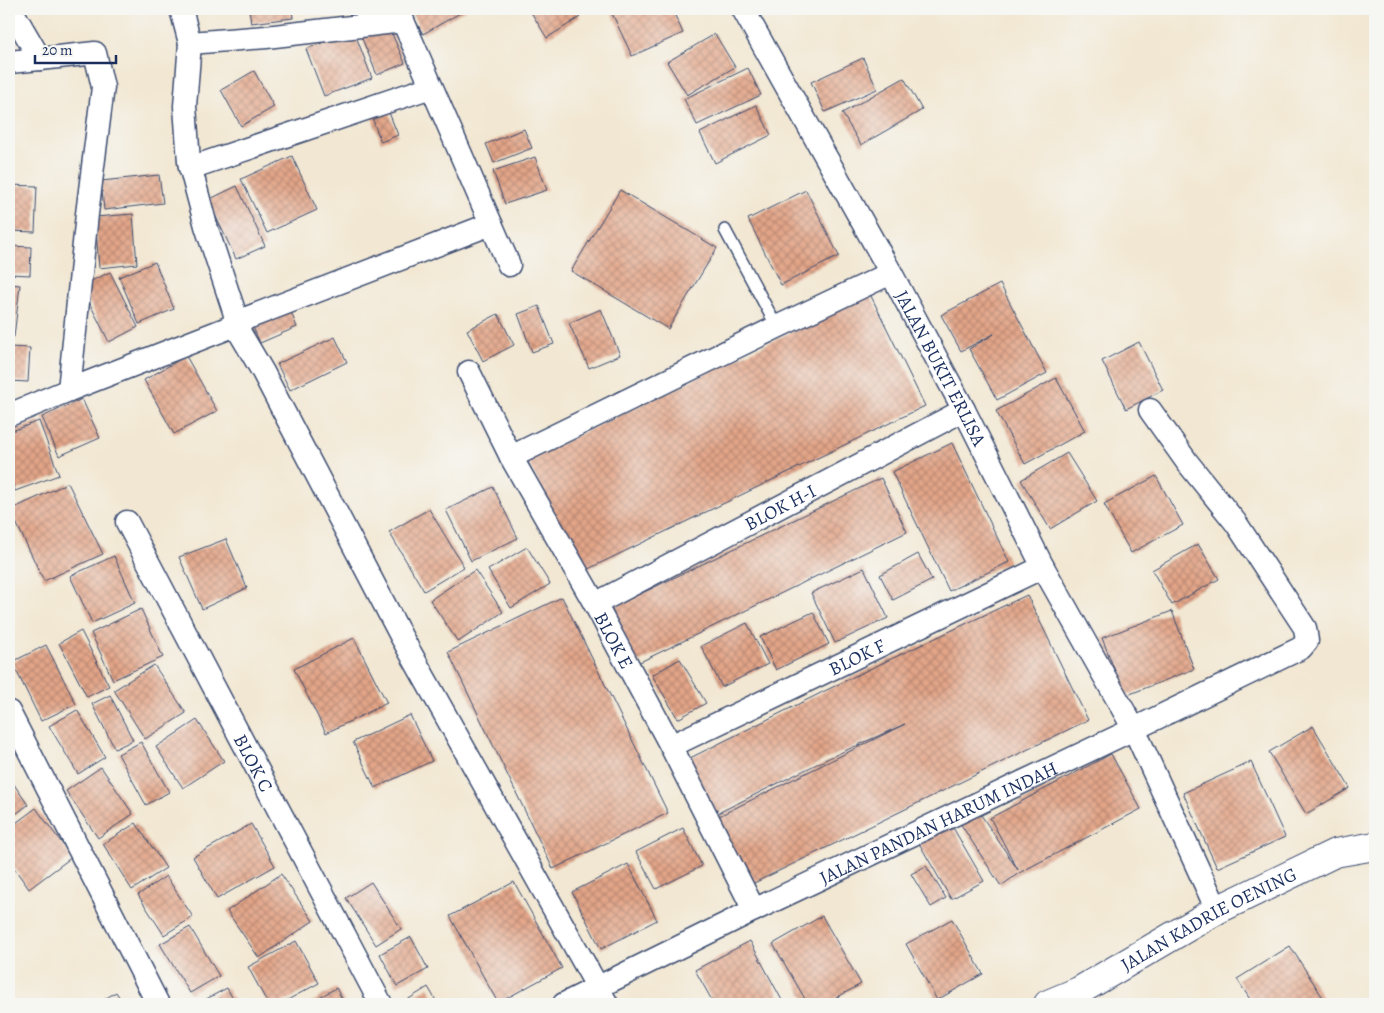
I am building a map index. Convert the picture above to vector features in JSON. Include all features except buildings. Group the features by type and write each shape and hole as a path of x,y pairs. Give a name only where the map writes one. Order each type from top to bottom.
{"main road":[{"name":"JALAN KADRIE OENING","path":"1048,1004 1079,991 1217,910 1335,853 1375,846"}],"street":[{"path":"11,9 40,59"},
{"path":"181,9 190,43 185,106 190,168 206,226 236,318 234,323 264,372 401,636 602,996"},
{"name":"JALAN BUKIT ERLISA","path":"743,9 891,273 964,410 1043,567 1134,729"},
{"path":"190,43 266,37 399,15 509,265"},
{"path":"9,62 94,54 103,87 86,214 69,390"},
{"path":"190,168 431,86"},
{"path":"9,415 228,328 234,323 491,224"},
{"path":"511,457 891,273"},
{"name":"BLOK E","path":"469,372 511,457 595,604 671,746 754,910"},
{"name":"BLOK H-I","path":"595,604 964,410"},
{"name":"JALAN PANDAN HARUM INDAH","path":"564,1004 602,996 754,910 1134,729 1301,648 1307,642 1305,628 1236,523 1187,462 1150,410"},
{"name":"BLOK C","path":"127,522 381,1004"},
{"name":"BLOK F","path":"671,746 1043,567"},
{"path":"9,712 158,1004"},
{"path":"1134,729 1217,910"}],"lane":[{"path":"725,230 777,327"}]}
